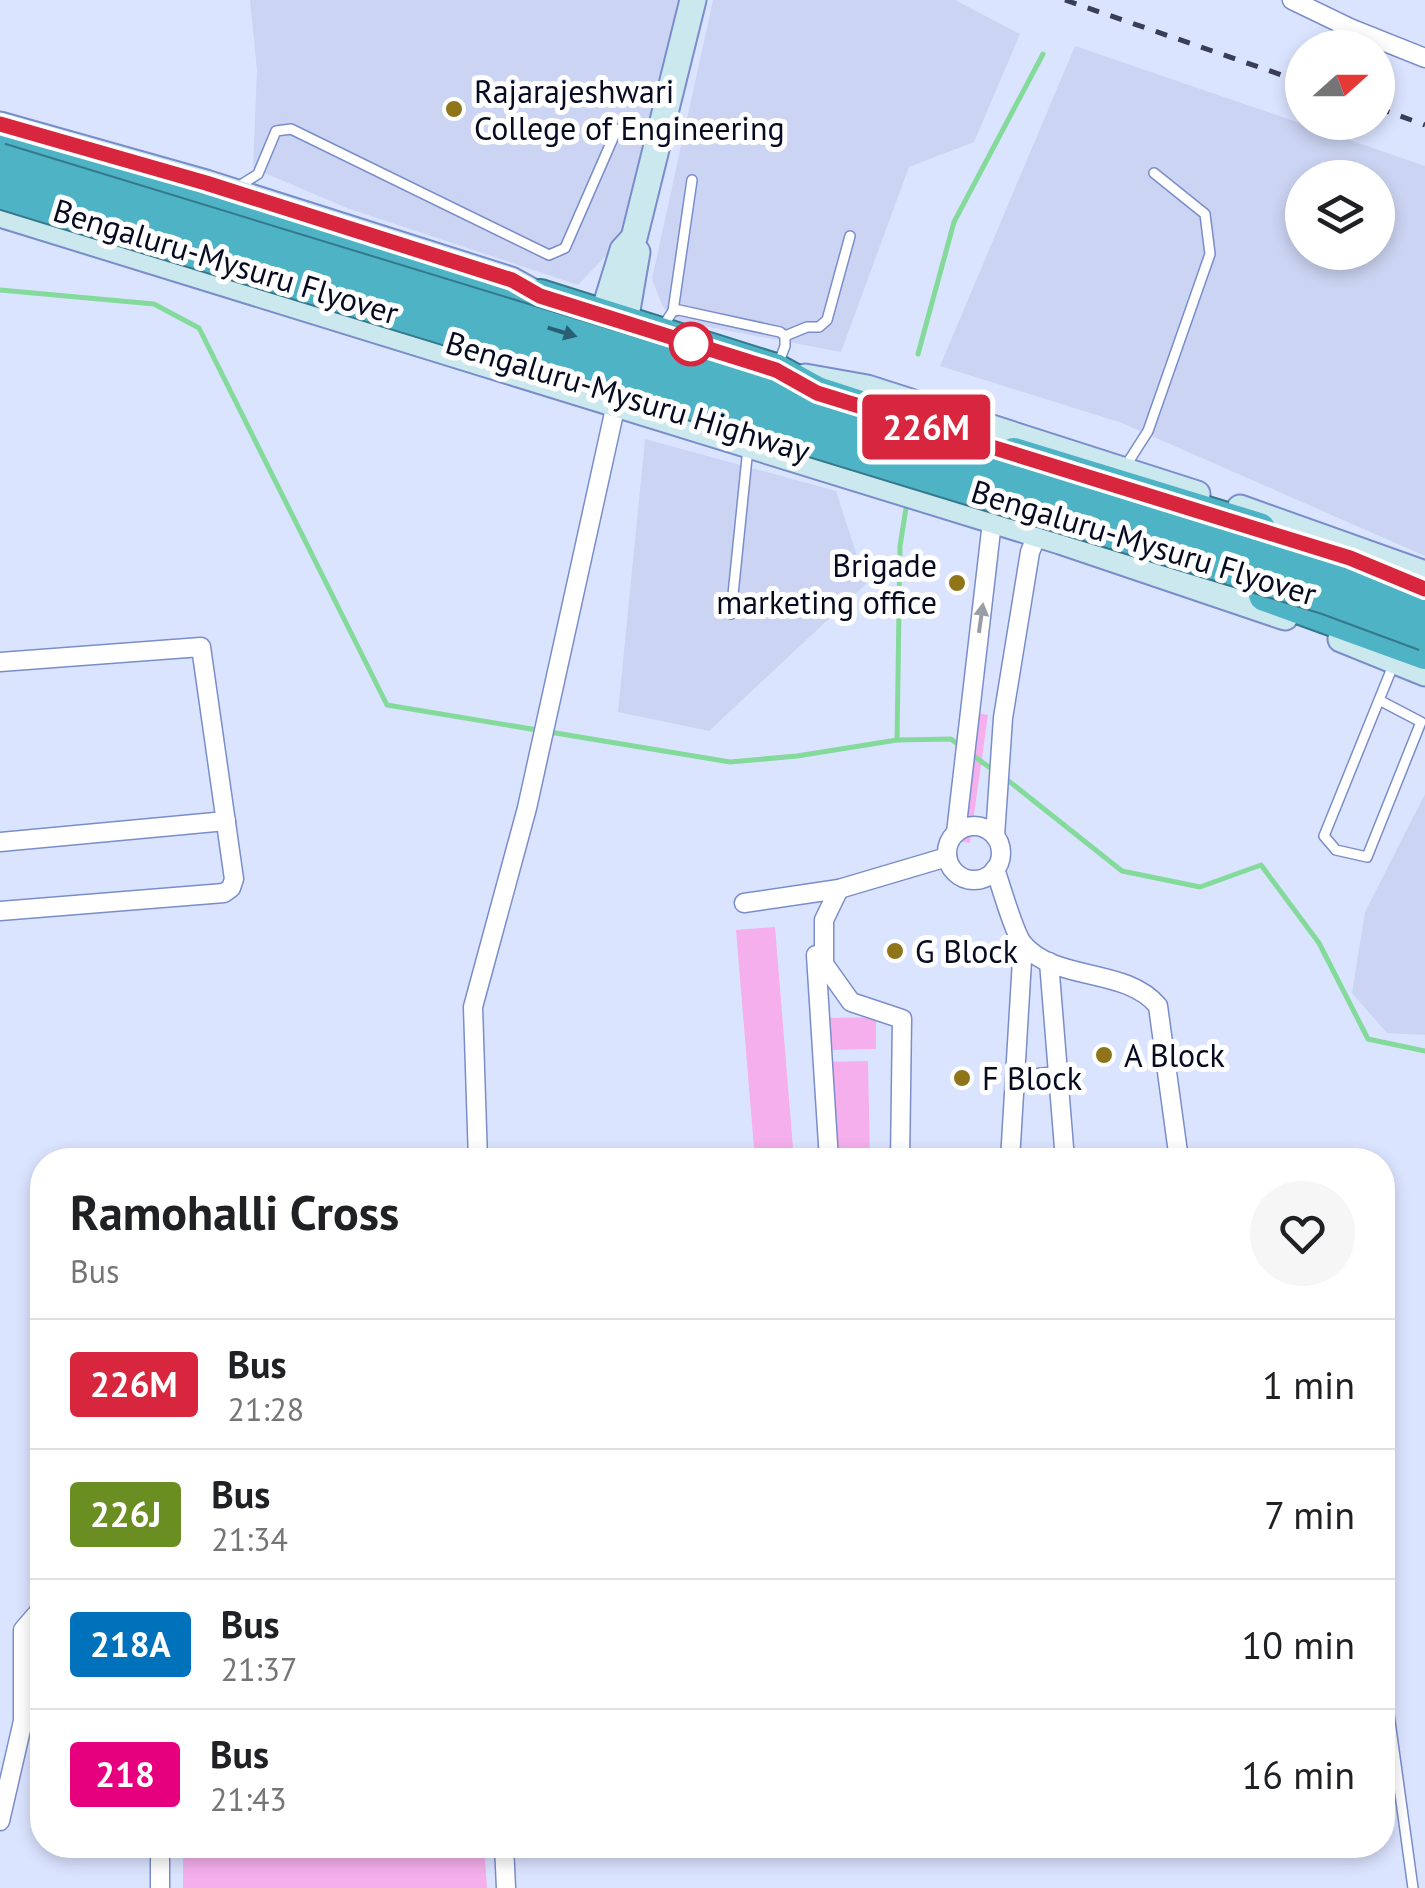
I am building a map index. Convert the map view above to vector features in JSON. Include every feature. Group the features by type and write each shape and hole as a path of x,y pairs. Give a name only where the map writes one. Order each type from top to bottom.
{"highway":[{"path":"0,144 59,151 213,192 515,300 540,296 614,319 667,322 817,393 1196,501 1425,589"},
{"path":"42,221 59,151"},
{"path":"0,160 1337,569 1425,601"},
{"name":"Bengaluru-Mysuru Flyover","path":"0,192 1328,598 1425,634"},
{"name":"Bengaluru-Mysuru Highway","path":"0,203 42,221 1042,522 1286,601 1410,656"}],"street":[{"path":"614,319 624,250 634,238 693,0"},
{"path":"1292,0 1425,58"},
{"path":"0,124 59,151"},
{"path":"0,214 42,221 1037,535 1410,656 1425,672"},
{"path":"780,374 867,388 1124,470 1196,501 1425,574"},
{"path":"478,1148 473,1007 531,792 616,404"},
{"path":"992,522 956,833 948,856 955,872 962,877 980,879 995,870"},
{"path":"1011,1148 1023,944 995,870 1000,852 995,836 996,782 1030,552 1037,535"},
{"path":"0,662 201,647 234,879 224,893 0,912"},
{"path":"971,690 1006,698"},
{"path":"0,842 226,821"},
{"path":"956,833 972,826 995,836"},
{"path":"744,903 840,889 948,856"},
{"path":"840,889 824,920 824,964 850,1002 902,1020 900,1148"},
{"path":"824,920 814,924 828,1148"},
{"path":"1023,944 1050,962 1145,990 1158,1006 1177,1148"},
{"path":"1050,962 1064,1148"},
{"path":"1016,1080 1058,1076"},
{"path":"0,1821 23,1721 23,1630 30,1622"},
{"path":"160,1858 160,1888"},
{"path":"505,1858 506,1888"}],"lane":[{"path":"213,192 258,174 276,132 291,129 549,255 564,248 617,129"},
{"path":"1124,470 1148,431 1211,250 1205,214 1154,174"},
{"path":"692,180 667,322 772,329 785,336"},
{"path":"785,336 820,326 827,320 850,236"},
{"path":"780,374 785,336"},
{"path":"731,614 749,444"},
{"path":"1380,700 1421,722 1367,857 1336,850 1324,836 1380,700 1410,656"},
{"path":"1395,1758 1413,1888"}],"shaded area":[{"name":"Rajarajeshwari College of Engineering","path":"250,0 678,0 624,237 578,285 347,208 253,168 257,70"},
{"path":"713,0 955,0 1020,34 974,142 909,167 841,352 672,320 652,279"},
{"path":"1075,46 1285,118 1285,140 1349,140 1425,166 1425,556 1122,423 940,366"},
{"path":"645,439 836,491 866,584 709,731 618,712"},
{"path":"976,713 988,715 970,843 958,841"},
{"path":"1425,794 1425,1035 1387,1033 1352,993 1365,912"},
{"path":"775,927 793,1148 754,1148 736,930"},
{"path":"876,1017 876,1049 829,1050 828,1018"},
{"path":"868,1061 870,1148 824,1148 823,1062"},
{"path":"183,1858 485,1858 487,1888 183,1888"}],"waterway":[{"path":"918,354 954,222 1043,54"},
{"path":"0,290 154,304 199,328 387,705 730,762 897,740 951,739 959,745"},
{"path":"897,740 900,546 907,502"},
{"path":"968,752 996,772"},
{"path":"1005,778 1122,871 1200,887 1261,865 1319,943 1368,1039 1425,1051"}],"railway":[{"path":"1065,0 1285,76"},
{"path":"1395,114 1425,125"}],"bus line":[{"name":"226M","path":"0,124 206,183 512,280 540,296 776,370 817,393 1350,558 1425,589"}],"place":[{"name":"Rajarajeshwari College of Engineering","path":"454,109"},
{"name":"Brigade marketing office","path":"957,583"},
{"name":"G Block","path":"895,951"},
{"name":"A Block","path":"1104,1055"},
{"name":"F Block","path":"962,1078"}]}
